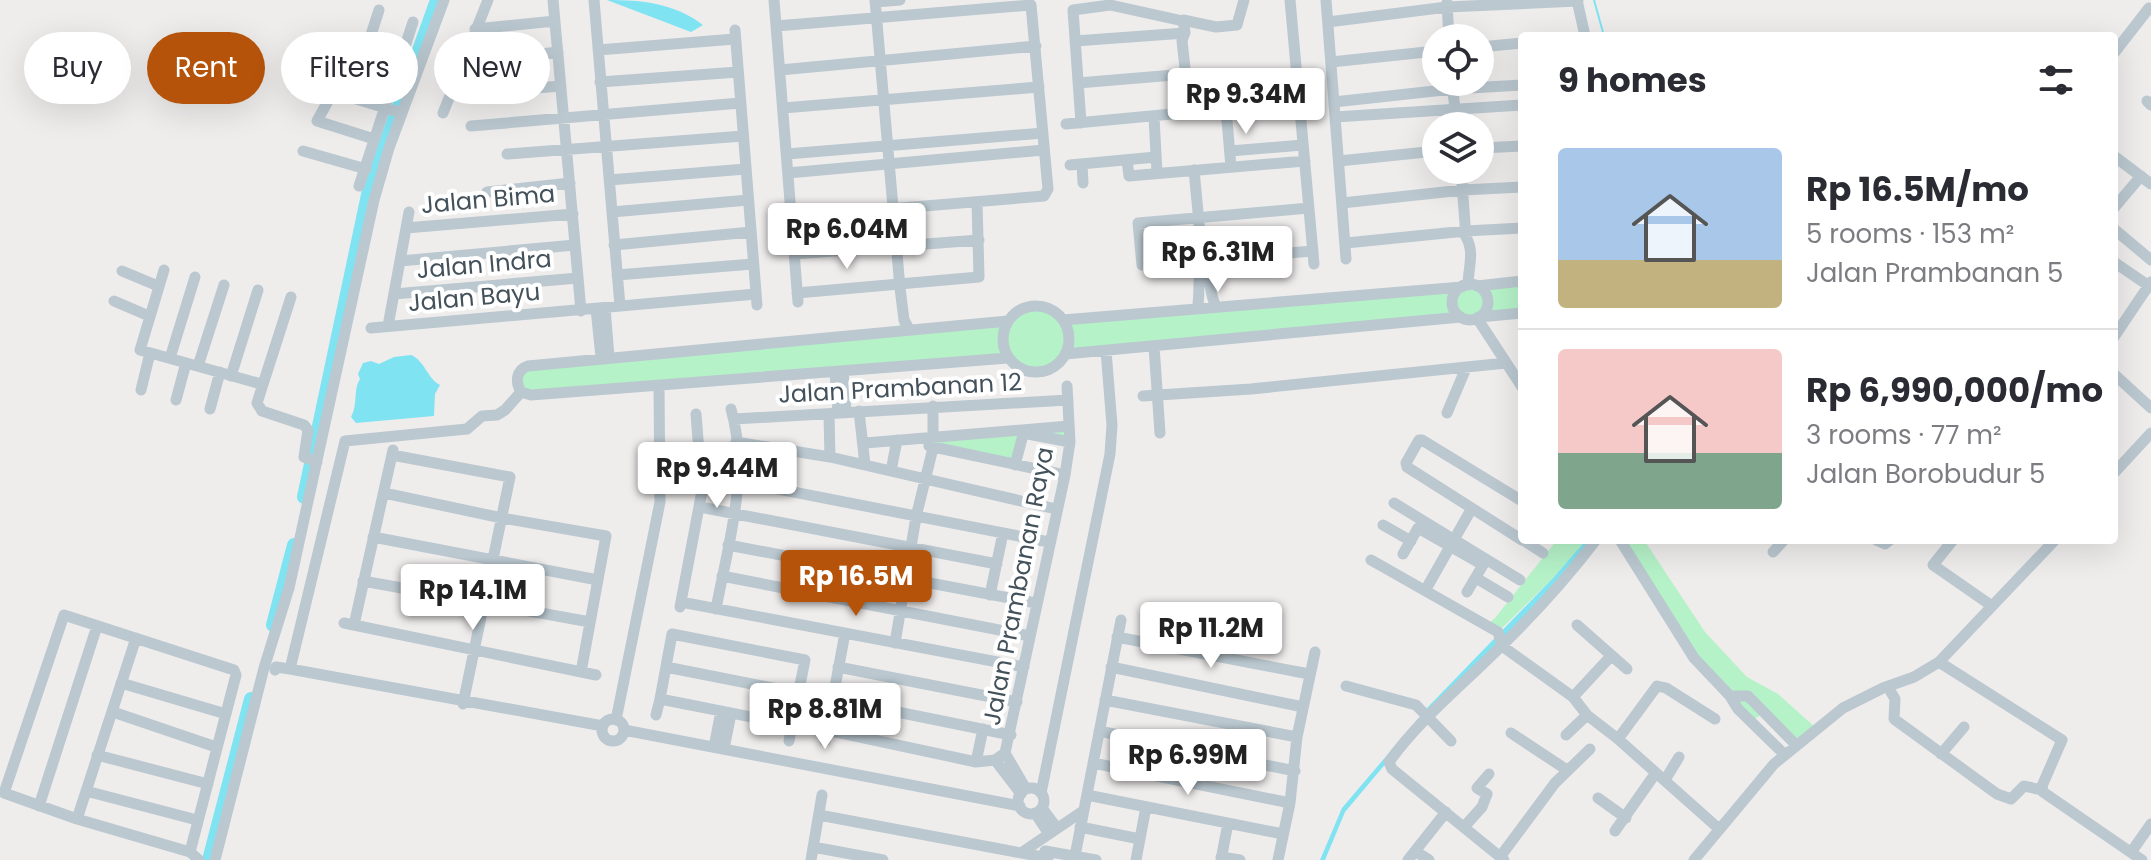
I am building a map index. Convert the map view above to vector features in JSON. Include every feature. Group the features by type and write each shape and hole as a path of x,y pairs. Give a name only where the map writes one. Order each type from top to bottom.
{"street":[{"path":"215,860 270,668 289,588 311,460 371,212 399,112 444,0"},
{"path":"474,32 488,0"},
{"path":"553,0 581,311"},
{"path":"594,0 620,306"},
{"path":"774,0 797,297 977,278 981,266 977,202"},
{"path":"900,0 875,1 903,325"},
{"path":"1081,123 1073,10 1110,5 1216,27 1237,25 1244,0"},
{"path":"1290,0 1314,264"},
{"path":"1326,0 1346,259"},
{"path":"1328,22 1447,4 1578,0 1584,32"},
{"path":"2118,48 2150,9 2139,0"},
{"path":"776,26 876,18 959,5 1027,4 1033,9 1048,189 1044,196 792,217"},
{"path":"1447,4 1448,24"},
{"path":"372,32 379,10"},
{"path":"1183,20 1185,33 1182,41 1190,113"},
{"path":"475,29 555,21"},
{"path":"359,186 361,172 366,169 413,22"},
{"path":"1075,41 1185,33"},
{"path":"598,50 735,35 753,264 617,275"},
{"path":"1494,46 1518,43"},
{"path":"780,70 1036,46"},
{"path":"550,53 558,52"},
{"path":"1331,62 1422,52"},
{"path":"600,82 738,72"},
{"path":"1078,83 1186,74"},
{"path":"1494,85 1518,85"},
{"path":"550,87 561,86"},
{"path":"783,108 1039,87"},
{"path":"1334,102 1422,90"},
{"path":"1453,96 1455,112"},
{"path":"1066,124 1299,102"},
{"path":"471,126 740,103"},
{"path":"326,104 317,121 374,139"},
{"path":"374,104 399,112"},
{"path":"443,113 446,104"},
{"path":"1335,117 1518,105"},
{"path":"1226,109 1231,167"},
{"path":"1154,117 1157,173"},
{"path":"787,154 1043,133"},
{"path":"507,154 743,136"},
{"path":"1230,151 1303,145"},
{"path":"1494,147 1518,146"},
{"path":"788,173 1044,150"},
{"path":"303,151 366,169"},
{"path":"1339,161 1422,152"},
{"path":"1083,183 1076,164 1156,157"},
{"path":"2118,159 2151,184"},
{"path":"1127,160 1129,176 1305,161"},
{"path":"609,180 746,169"},
{"path":"1194,170 1202,262 1199,271 1205,296 1216,307"},
{"path":"2118,203 2141,176"},
{"path":"487,192 570,183"},
{"path":"1461,317 1454,310 1452,300 1469,282 1471,267 1462,184"},
{"path":"1342,203 1518,187"},
{"path":"612,212 748,200"},
{"path":"1309,208 1138,223 1142,267 1313,251"},
{"path":"388,326 409,212"},
{"name":"Jalan Bima","path":"406,228 573,214"},
{"path":"1346,243 1518,228"},
{"path":"614,245 751,232"},
{"path":"2118,232 2151,260"},
{"path":"794,254 979,240"},
{"path":"400,261 575,245"},
{"name":"Jalan Bayu","path":"371,328 620,306 756,300 753,264"},
{"path":"2118,264 2150,284 2118,331"},
{"path":"164,270 140,349 261,384"},
{"path":"122,271 158,286"},
{"path":"170,358 195,277"},
{"name":"Jalan Indra","path":"394,294 578,278"},
{"path":"1063,320 1469,282 1518,281"},
{"path":"1469,282 1483,290 1487,298 1487,307 1478,318"},
{"path":"198,366 224,285"},
{"path":"210,409 258,290"},
{"path":"1197,309 1205,296"},
{"path":"291,297 261,384 258,408 304,425 308,430 311,460"},
{"path":"114,301 149,316"},
{"path":"1035,306 1054,311 1063,320 1069,335 1065,354 1053,368 1041,372 1022,369 1008,358 1002,339 1008,321 1022,308 1035,306"},
{"path":"600,308 605,357"},
{"path":"1065,354 1518,313"},
{"path":"1478,318 1518,381"},
{"path":"521,392 517,379 525,366 903,325 1008,321"},
{"path":"1154,346 1160,433"},
{"path":"1000,757 1011,772 1027,813 1038,810 1044,800 1041,793 1110,454 1112,425 1106,351"},
{"path":"141,390 150,353"},
{"path":"521,392 531,395 1008,358"},
{"path":"176,400 186,363"},
{"path":"1143,396 1251,389 1506,363"},
{"path":"1447,413 1466,368"},
{"path":"830,457 838,413 839,372"},
{"path":"2118,378 2151,408"},
{"path":"270,668 464,702 608,724 622,724 624,730 620,739 606,739 608,724 660,502 656,386"},
{"name":"Jalan Prambanan Raya","path":"833,699 826,736 976,762 1000,757 1011,735 1065,475 1070,442 1067,386"},
{"path":"290,669 345,441 467,429 482,416 497,415 505,410 521,392"},
{"name":"Jalan Prambanan 12","path":"736,442 733,414 838,413 1068,400"},
{"path":"895,643 916,517 934,443 933,406"},
{"path":"859,411 865,443 865,465"},
{"path":"696,414 702,483 700,507 680,605 716,609 1024,667"},
{"path":"934,443 1069,426"},
{"path":"1024,432 1070,442"},
{"path":"1015,465 1024,432"},
{"path":"2118,468 2151,433"},
{"path":"865,443 897,440 934,443 1065,475"},
{"path":"891,471 897,440"},
{"path":"1518,499 1419,440 1406,463 1407,467 1518,536"},
{"path":"716,609 734,512 736,442 830,457 1056,509"},
{"path":"464,702 474,650 510,477 393,452 363,581 349,624 474,650 596,675"},
{"path":"2118,454 2125,460"},
{"path":"737,481 1049,542"},
{"path":"384,493 606,536 581,672"},
{"path":"1394,503 1483,565 1467,592"},
{"path":"700,507 997,564"},
{"path":"1426,589 1472,508"},
{"path":"1383,525 1411,541"},
{"path":"1403,554 1418,528 1520,580"},
{"path":"990,595 1003,533"},
{"path":"373,537 598,580"},
{"path":"1590,749 1567,770 1502,858 1389,764 1427,718 1502,646 1575,569 1593,544"},
{"path":"1622,544 1683,644 1750,722 1785,755"},
{"path":"1773,552 1780,544"},
{"path":"1950,544 1933,565 1992,606"},
{"path":"1694,860 1718,828 1785,755 1843,708 1914,677 1939,662 2051,544"},
{"path":"728,545 1036,603"},
{"path":"1371,560 1498,632 1502,646 1573,697 1587,715 1718,828"},
{"path":"722,576 1030,636"},
{"path":"1476,578 1508,597"},
{"path":"363,581 590,622"},
{"path":"64,615 97,626 234,670 236,675 197,820 194,856 7,796 4,791 64,615"},
{"path":"1075,856 1121,620"},
{"path":"1577,625 1627,669"},
{"path":"39,806 97,626"},
{"path":"656,715 673,628 805,660"},
{"path":"845,633 833,699 1011,735"},
{"path":"1117,637 1309,674"},
{"path":"77,819 136,638"},
{"path":"789,741 808,646"},
{"path":"1278,860 1295,771 1297,737 1315,652"},
{"path":"1573,697 1611,656"},
{"path":"1939,662 2062,740 2042,790"},
{"path":"666,667 798,693"},
{"path":"838,667 1017,702"},
{"path":"1111,667 1303,707"},
{"path":"270,668 290,669 464,702"},
{"path":"121,683 226,714"},
{"path":"1346,686 1416,705 1451,741"},
{"path":"1618,739 1657,686 1666,688 1715,719"},
{"path":"1888,687 1895,699 1892,718 2006,799 2013,798 2024,786 2042,790 2142,860"},
{"path":"1730,696 1748,696 1763,713 1800,742"},
{"path":"660,699 792,725"},
{"path":"1105,700 1297,737"},
{"path":"113,712 216,747"},
{"path":"719,748 726,712"},
{"path":"1750,722 1763,713"},
{"path":"1566,735 1587,715"},
{"path":"1941,754 1964,727"},
{"path":"976,762 983,729"},
{"path":"624,730 1022,797 1034,789 1041,793"},
{"path":"1099,731 1295,771"},
{"path":"1511,733 1567,770"},
{"path":"97,755 208,784"},
{"path":"1615,831 1679,757"},
{"path":"1093,763 1290,803"},
{"path":"1464,827 1486,801 1487,794 1477,788 1489,774"},
{"path":"86,791 197,820"},
{"path":"811,860 822,795"},
{"path":"1087,795 1283,834"},
{"path":"1598,798 1626,818"},
{"path":"1136,860 1146,807"},
{"path":"1038,810 1048,845"},
{"path":"819,815 1021,853 1048,845 1083,811"},
{"path":"1429,860 1412,856 1446,812"},
{"path":"1228,823 1221,858 1240,860"},
{"path":"2132,851 2151,824"},
{"path":"1080,827 1140,839"},
{"path":"1021,853 1048,845 1075,856 1096,860"},
{"path":"813,847 883,860"}],"green space":[{"path":"1518,281 1518,313 1066,354 1053,367 1038,371 1022,368 1008,358 524,394 522,369 897,330 901,321 909,329 1007,321 1022,308 1035,306 1054,311 1063,320"},
{"path":"1069,426 1070,442 1024,433 1015,465 933,448 911,440"},
{"path":"1554,544 1583,544 1498,632 1487,625"},
{"path":"1623,544 1647,544 1705,632 1747,677 1778,694 1816,728 1800,743 1764,713 1750,722 1694,658"}],"water":[{"path":"607,0 669,7 703,25 691,32"},
{"path":"411,355 440,385 435,394 434,416 356,423 351,417 360,379 358,374 363,363 371,361 379,364 394,357"},
{"path":"1583,544 1592,544 1382,768 1345,812 1325,860 1320,860 1342,808 1428,707"}],"waterway":[{"path":"304,497 369,190 437,0"},
{"path":"1594,0 1603,32"},
{"path":"273,625 294,545"},
{"path":"209,860 251,699"}]}
